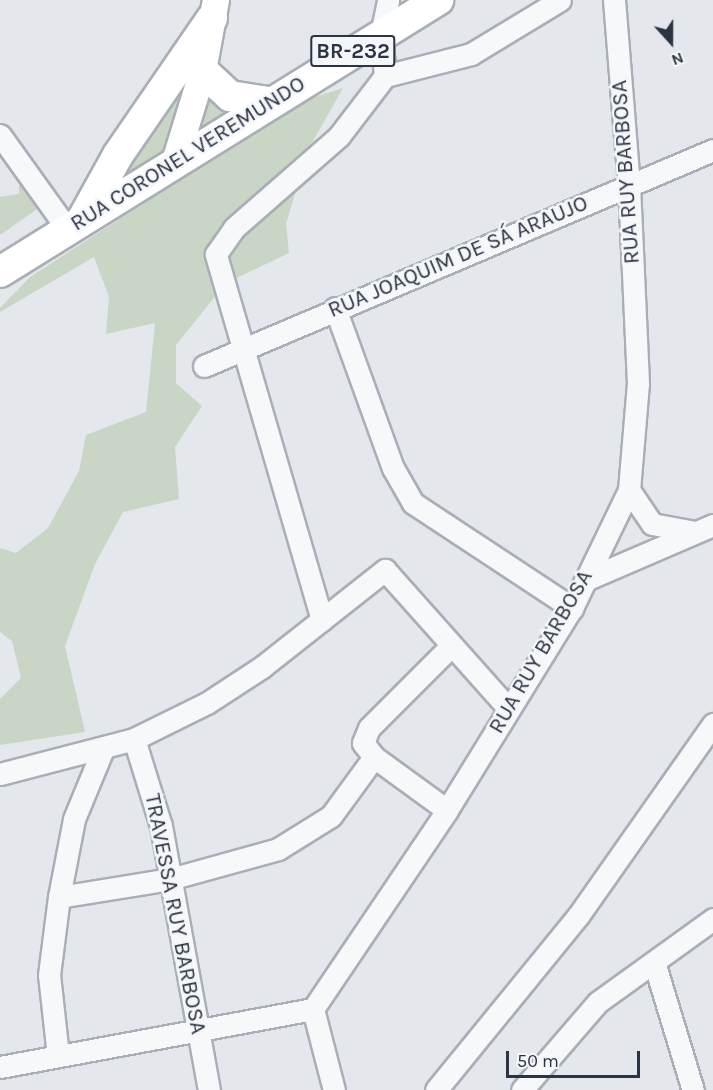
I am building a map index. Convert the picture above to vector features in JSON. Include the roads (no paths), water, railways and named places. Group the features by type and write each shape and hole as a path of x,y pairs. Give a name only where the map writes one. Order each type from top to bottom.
{"highway":[{"name":"RUA CORONEL VEREMUNDO","path":"0,272 174,165 267,102 438,0"},
{"path":"75,226 118,155 214,9"},
{"path":"203,71 230,96 267,102"}],"main road":[{"path":"174,165 203,71 214,9"}],"street":[{"path":"385,76 381,34 388,0"},
{"path":"322,620 241,349 217,266 216,254 223,239 339,136 385,76 471,54 560,0"},
{"name":"RUA RUY BARBOSA","path":"313,1009 447,810 572,608 629,490 638,383 629,186 614,0"},
{"path":"0,135 75,226"},
{"name":"RUA JOAQUIM DE SÁ ARAUJO","path":"204,366 335,308 713,150"},
{"path":"335,308 393,468 413,503 572,608"},
{"path":"629,490 652,524 704,529"},
{"path":"585,580 704,529"},
{"path":"0,774 134,740 207,703 322,620 385,570 509,709"},
{"path":"447,810 374,757 363,743 369,728 451,646"},
{"path":"436,1090 572,924 713,724"},
{"name":"TRAVESSA RUY BARBOSA","path":"134,740 162,826 209,1090"},
{"path":"58,1056 49,975 58,897 74,819 103,748"},
{"path":"58,897 170,879 278,849 304,836 331,816 374,757"},
{"path":"532,1085 598,1002 713,919"},
{"path":"654,962 693,1090"},
{"path":"0,1067 313,1009 334,1090"}]}
